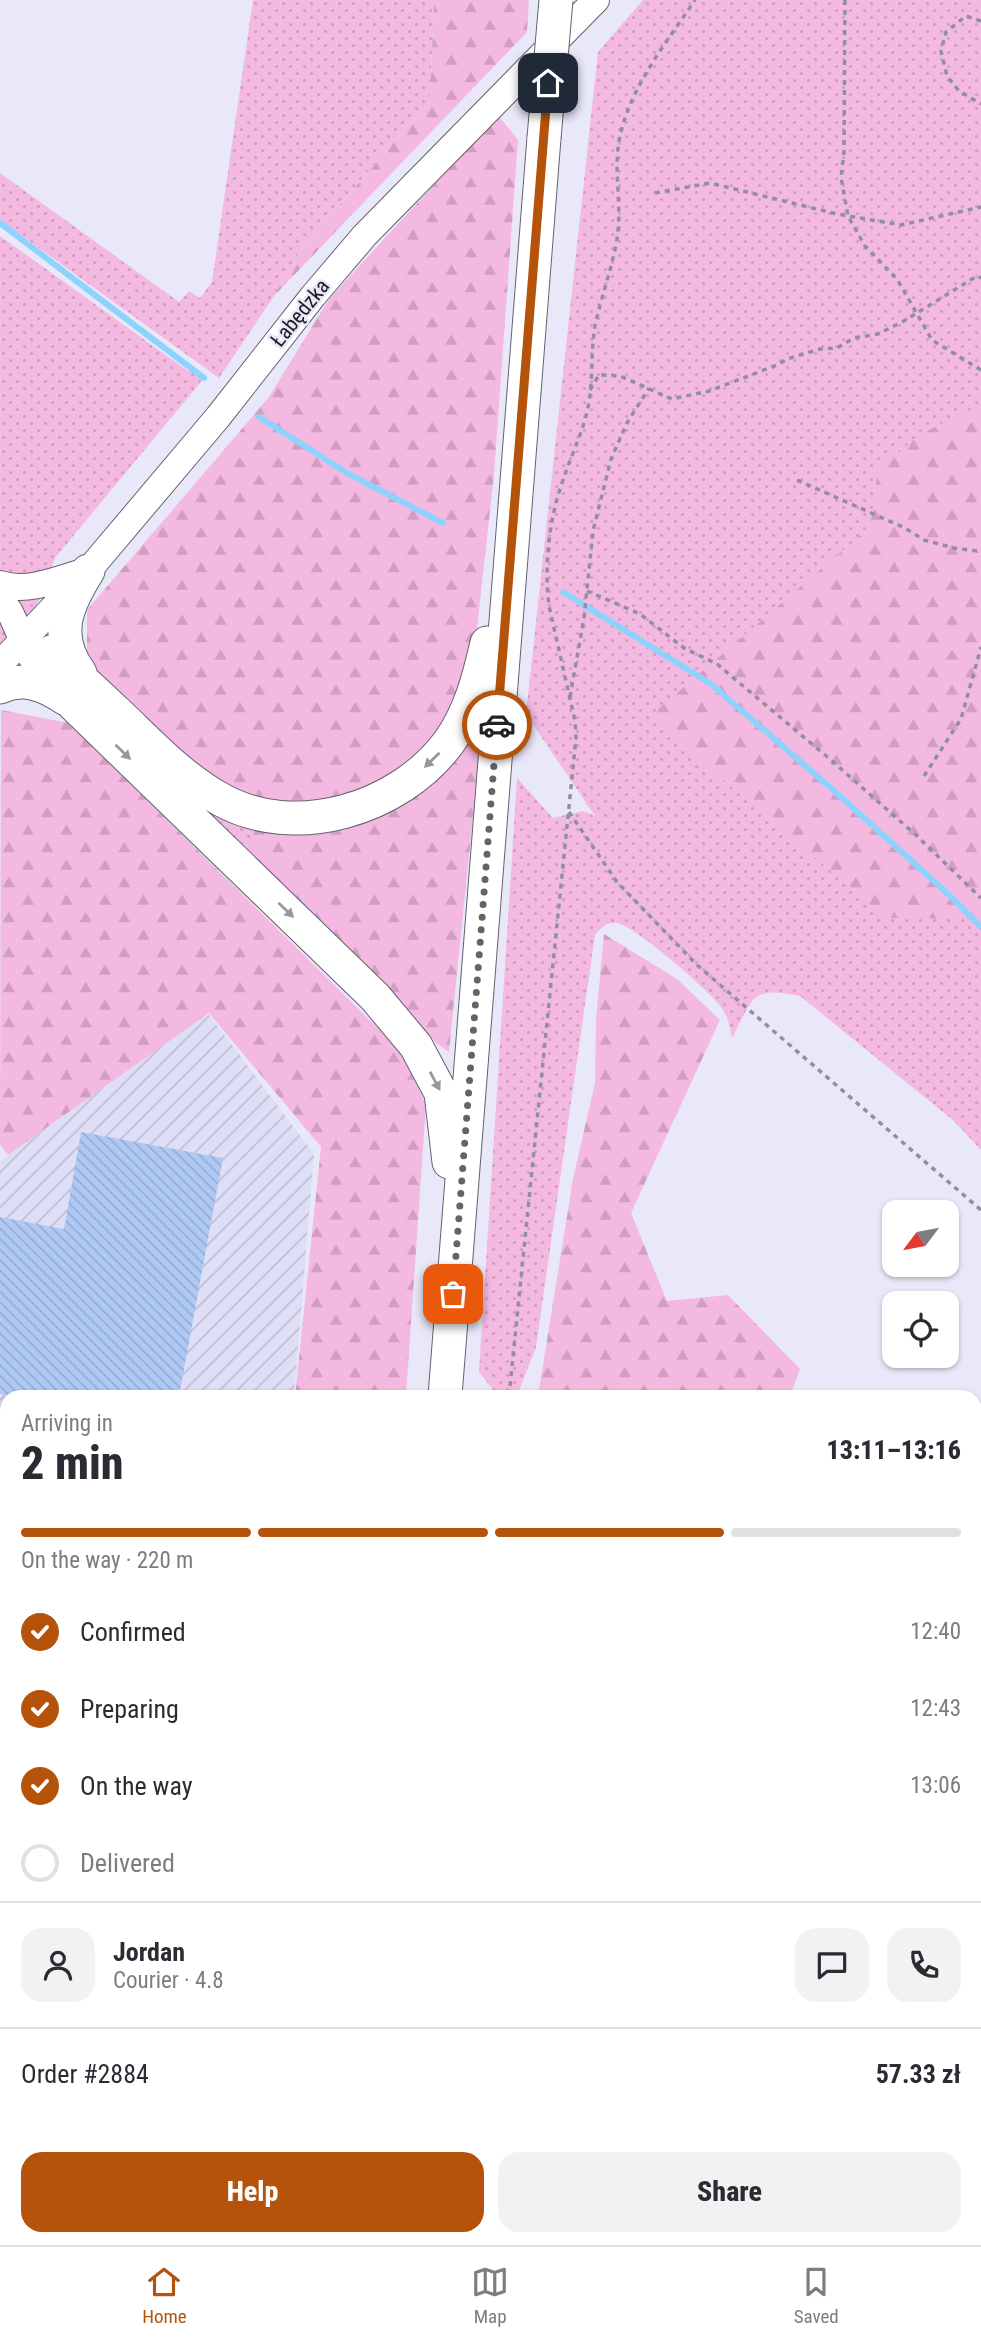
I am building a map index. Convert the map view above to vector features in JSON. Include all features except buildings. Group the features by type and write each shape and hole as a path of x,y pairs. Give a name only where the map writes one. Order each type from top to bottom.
{"main road":[{"path":"445,1390 511,538 556,0"},
{"path":"8,642 82,695 191,781 222,800 254,813 316,819 350,809 401,787 448,744 463,720 478,684 511,538"},
{"path":"88,571 71,598 65,622 65,644 82,695 375,997 416,1046 441,1093 457,1243"},
{"path":"0,687 25,682 82,695"}],"street":[{"name":"Łabędzka","path":"8,642 88,571 218,417 313,296 365,235 596,0"},
{"path":"0,584 23,587 44,584 88,571"},
{"path":"0,599 10,612 8,642"}],"path":[{"path":"510,1390 576,738 548,598 550,541 554,512 587,413 595,325 617,239 617,159 622,126 643,79 695,0"},
{"path":"845,0 844,153 841,177 848,216 865,246 897,279 932,340 981,370"},
{"path":"981,21 966,16 946,32 941,51 947,76 959,91 981,104"},
{"path":"655,193 710,183 848,216 901,225 981,207"},
{"path":"590,391 600,375 620,376 672,399 709,391 787,359 820,349 837,348 854,338 878,334 977,276 981,278"},
{"path":"570,699 587,591 593,531 611,459 627,424 649,388"},
{"path":"797,480 905,528 924,540 954,548 977,551 981,548"},
{"path":"587,591 640,614 684,648 717,664 917,836 981,898"},
{"path":"924,776 961,719 981,647"},
{"path":"568,810 617,881 698,965 981,1210"}],"shaded area":[{"path":"208,1013 314,1154 294,1390 0,1390 0,1161"}],"green space":[{"path":"253,0 434,0 430,101 301,249 274,296 219,378 0,220 0,173 179,302 189,291 200,298 212,282"},
{"path":"434,0 529,0 527,32 274,296 301,249 430,101"},
{"path":"643,0 981,0 981,1150 954,1121 800,996 784,993 762,994 750,1004 732,1038 722,1008 689,975 639,935 617,923 607,924 595,935 536,1347 519,1390 493,1390 479,1372 517,778 553,818 583,811 595,816 526,714 598,52"},
{"path":"498,115 518,140 494,475 474,655 452,719 414,762 384,783 306,806 267,802 217,783 112,695 87,659 87,610 269,397 329,299"},
{"path":"0,236 188,371 193,370 204,378 55,558 23,641 0,664"},
{"path":"969,410 981,416 981,919 886,918 649,717 870,527 878,469 921,434"},
{"path":"53,661 258,820 244,853"},
{"path":"1,710 69,723 399,1049 426,1104 406,1390 296,1390 321,1147 209,1013 8,1155 0,1144"},
{"path":"476,724 482,728 449,1052 436,1043 395,995 244,853 258,820 305,827"},
{"path":"604,934 677,979 720,1020 631,1213 667,1301 728,1295 800,1369 792,1390 539,1390 573,1179 595,1083 596,1020"}],"waterway":[{"path":"0,223 204,378"},
{"path":"259,417 347,473 443,523"},
{"path":"563,592 711,684 841,797 981,927"}],"way so far":[{"path":"453,1294 497,725"}],"route":[{"path":"497,725 548,83"}]}
